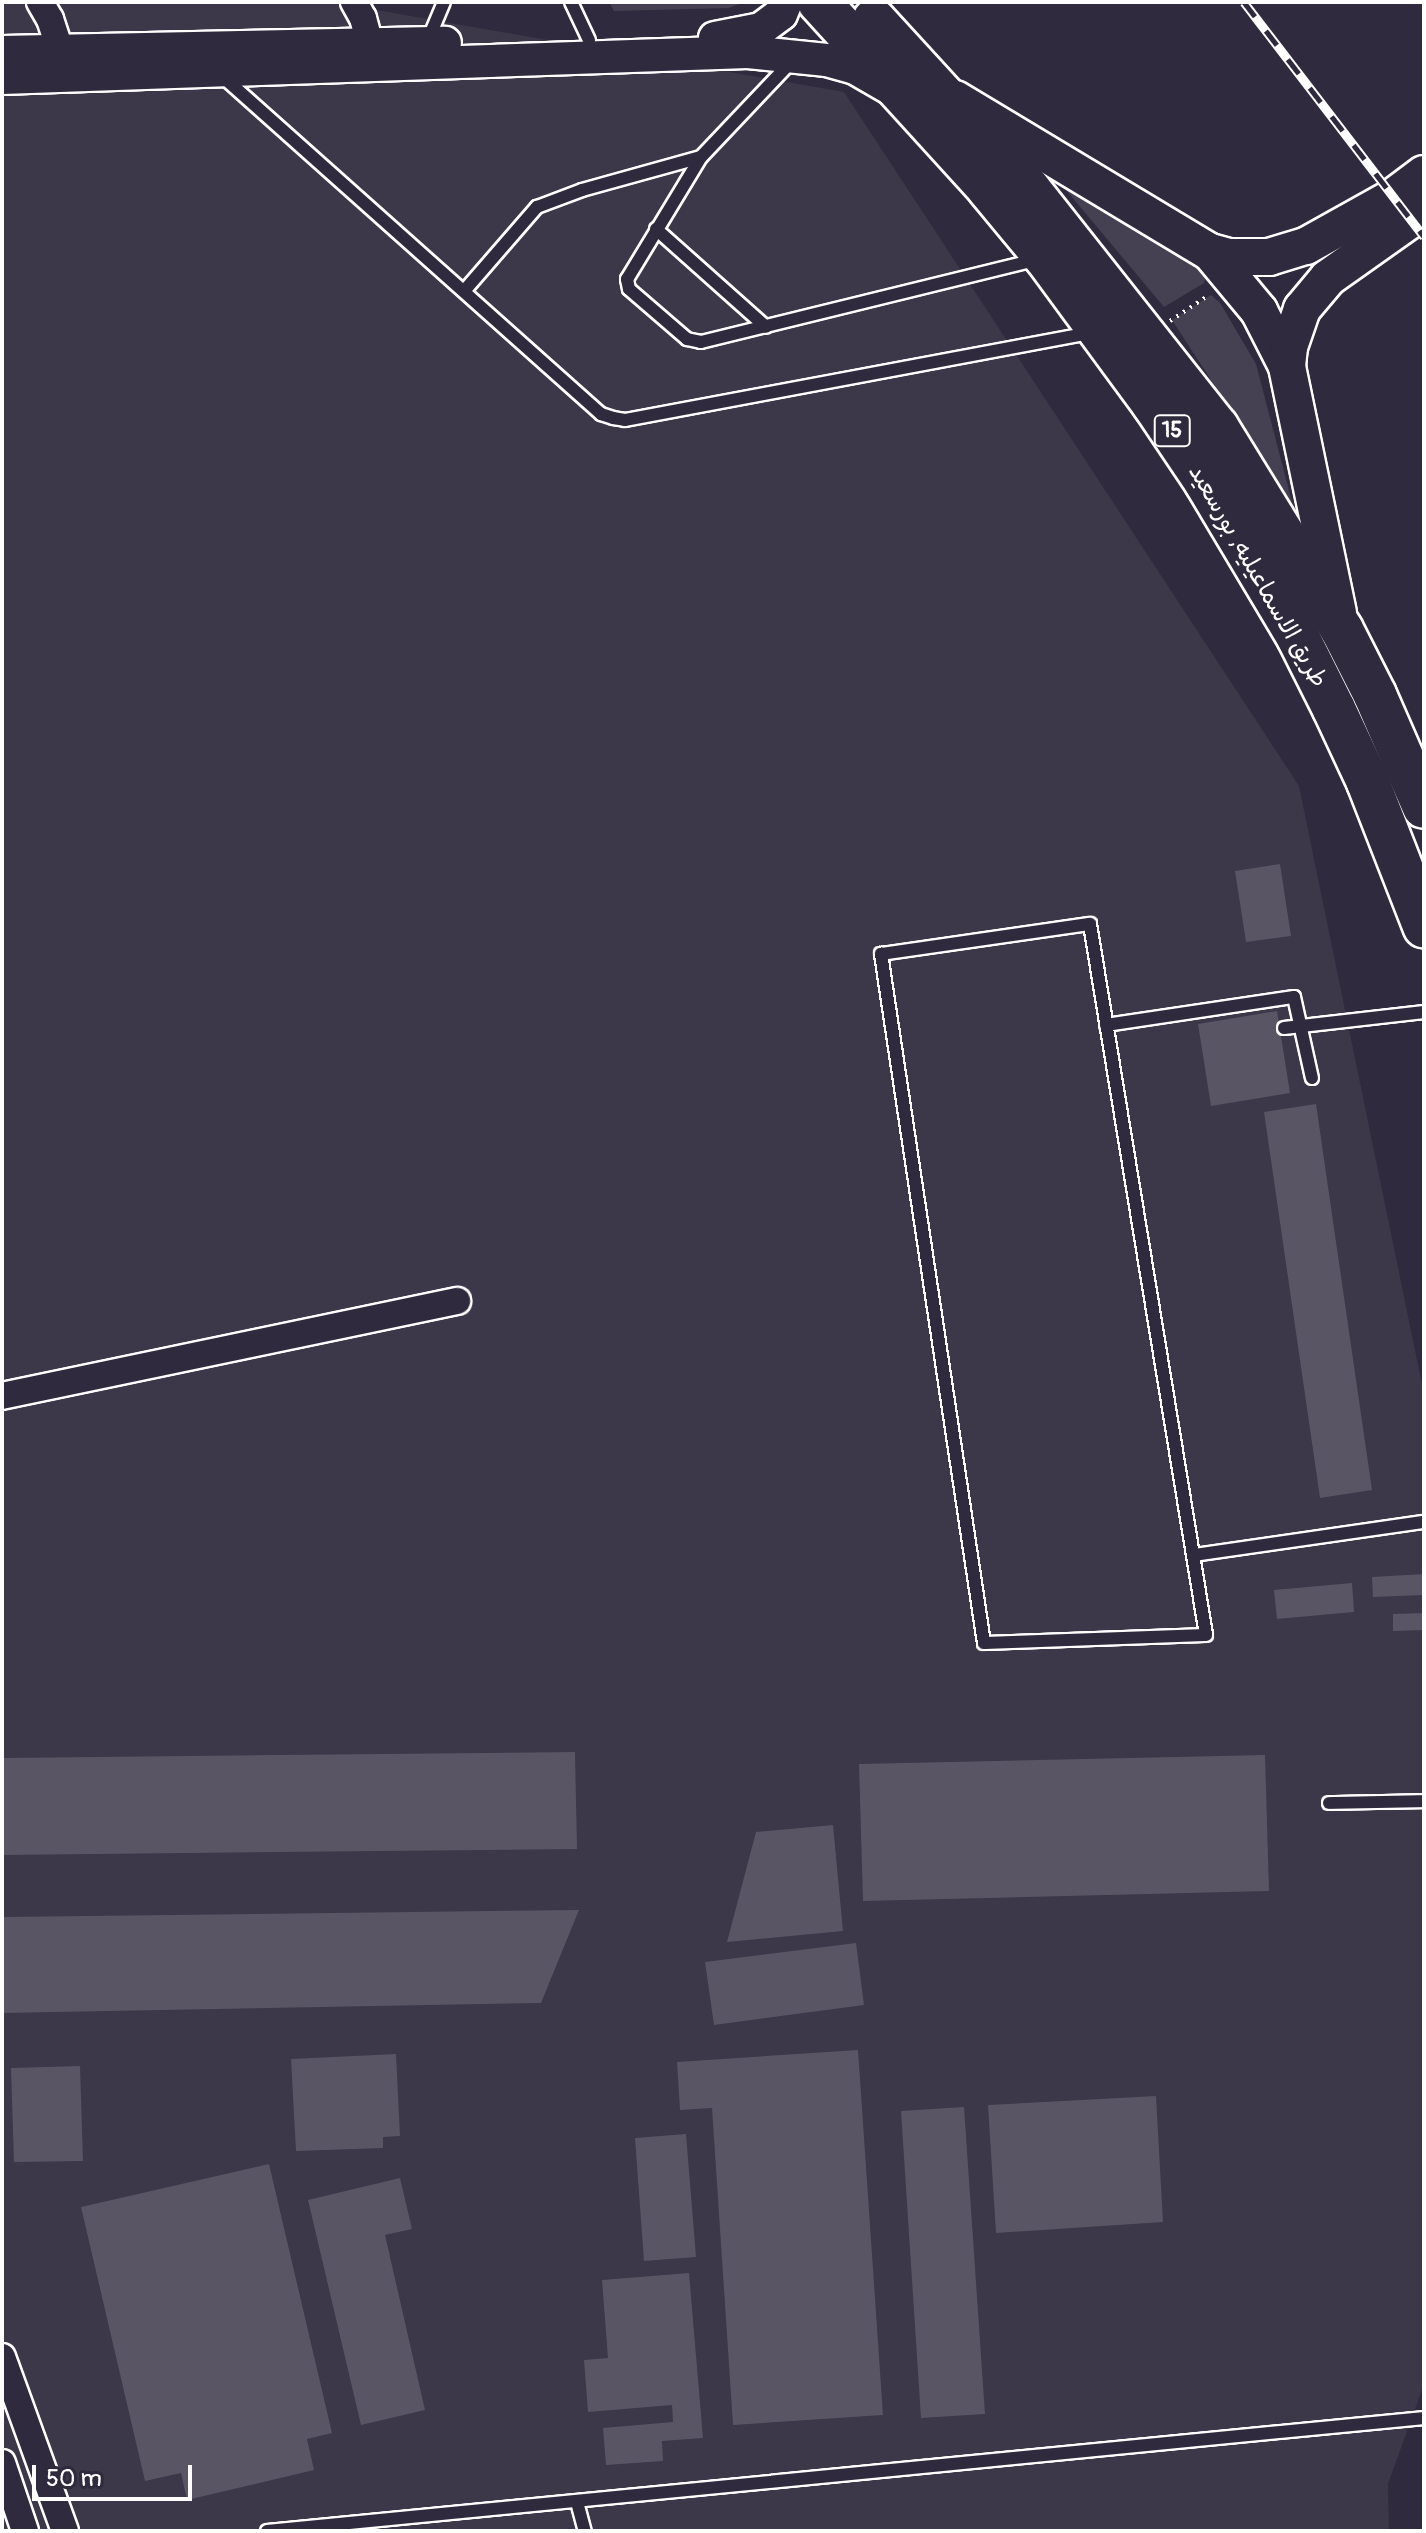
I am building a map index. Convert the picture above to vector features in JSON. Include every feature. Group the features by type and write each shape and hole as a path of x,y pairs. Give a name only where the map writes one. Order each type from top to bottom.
{"highway":[{"name":"طريق الاسماعيليه, بورسعيد","path":"819,2 1028,188 1148,335 1217,427 1342,630 1375,695 1424,807"},
{"name":"طريق الاسماعيليه, بورسعيد","path":"858,2 1101,331 1205,481 1298,637 1368,782 1424,926"}],"main road":[{"path":"927,97 1210,252 1235,278 1259,311 1287,366 1342,630"},
{"path":"1210,252 1249,259 1288,253 1392,198 1424,174"},
{"path":"1287,366 1294,327 1314,293 1328,278 1424,210"}],"street":[{"path":"40,2 50,19 60,50"},
{"path":"354,2 363,18 370,45"},
{"path":"2,78 217,71 589,48 738,35 772,23 786,2"},
{"path":"2,52 427,43 748,52 798,55 855,68 927,97"},
{"path":"2,1396 457,1301"},
{"path":"2,2357 65,2531"},
{"path":"2,2463 25,2531"}],"lane":[{"path":"427,43 444,2"},
{"path":"571,2 589,48"},
{"path":"798,55 701,157 627,279 629,289 687,339 701,342 1046,258"},
{"path":"217,71 601,414 625,420 1101,331"},
{"path":"465,290 537,207 582,190 701,157"},
{"path":"656,229 766,327"},
{"path":"1090,924 1106,1025 1206,1635 984,1643 881,954 1090,924"},
{"path":"1106,1025 1294,997 1312,1078"},
{"path":"1284,1028 1424,1012"},
{"path":"1194,1555 1424,1522"},
{"path":"1329,1803 1424,1801"},
{"path":"267,2531 1424,2418"},
{"path":"577,2502 585,2531"}],"path":[{"path":"1148,335 1235,278"}],"shaded area":[{"path":"2,2 331,2 844,92 1299,786 1424,1394 1424,2384 1388,2484 1389,2531 2,2531"},
{"path":"609,2 744,2 729,8 614,11"},
{"path":"1061,173 1196,265 1206,275 1204,283 1164,307 1056,178"},
{"path":"1211,295 1220,303 1256,364 1293,506 1172,320"}],"building":[{"path":"1280,864 1291,936 1246,942 1235,871"},
{"path":"1277,1011 1290,1093 1211,1106 1198,1024"},
{"path":"1316,1104 1372,1490 1320,1498 1264,1112"},
{"path":"1424,1574 1424,1595 1373,1597 1372,1577"},
{"path":"1352,1583 1354,1612 1277,1619 1274,1590"},
{"path":"1424,1613 1424,1630 1393,1631 1393,1614"},
{"path":"575,1752 577,1849 2,1855 2,1758"},
{"path":"1265,1755 1269,1891 863,1901 859,1764"},
{"path":"833,1825 843,1931 727,1942 756,1832"},
{"path":"579,1910 541,2003 2,2013 2,1917"},
{"path":"856,1943 864,2005 714,2025 705,1962"},
{"path":"858,2050 883,2415 733,2425 712,2108 680,2110 677,2062"},
{"path":"396,2054 400,2136 383,2137 383,2148 296,2151 291,2059"},
{"path":"80,2066 83,2161 14,2162 11,2068"},
{"path":"1156,2096 1163,2222 996,2233 988,2105"},
{"path":"964,2107 985,2414 921,2418 901,2111"},
{"path":"686,2134 696,2257 644,2261 635,2138"},
{"path":"269,2164 332,2433 307,2439 314,2470 187,2500 181,2473 145,2481 81,2207"},
{"path":"400,2178 412,2229 385,2235 425,2410 361,2425 308,2200"},
{"path":"689,2273 703,2438 662,2441 663,2461 606,2465 603,2428 673,2422 672,2405 588,2412 584,2360 608,2358 602,2280"}],"railway":[{"path":"1244,2 1424,237"}]}
